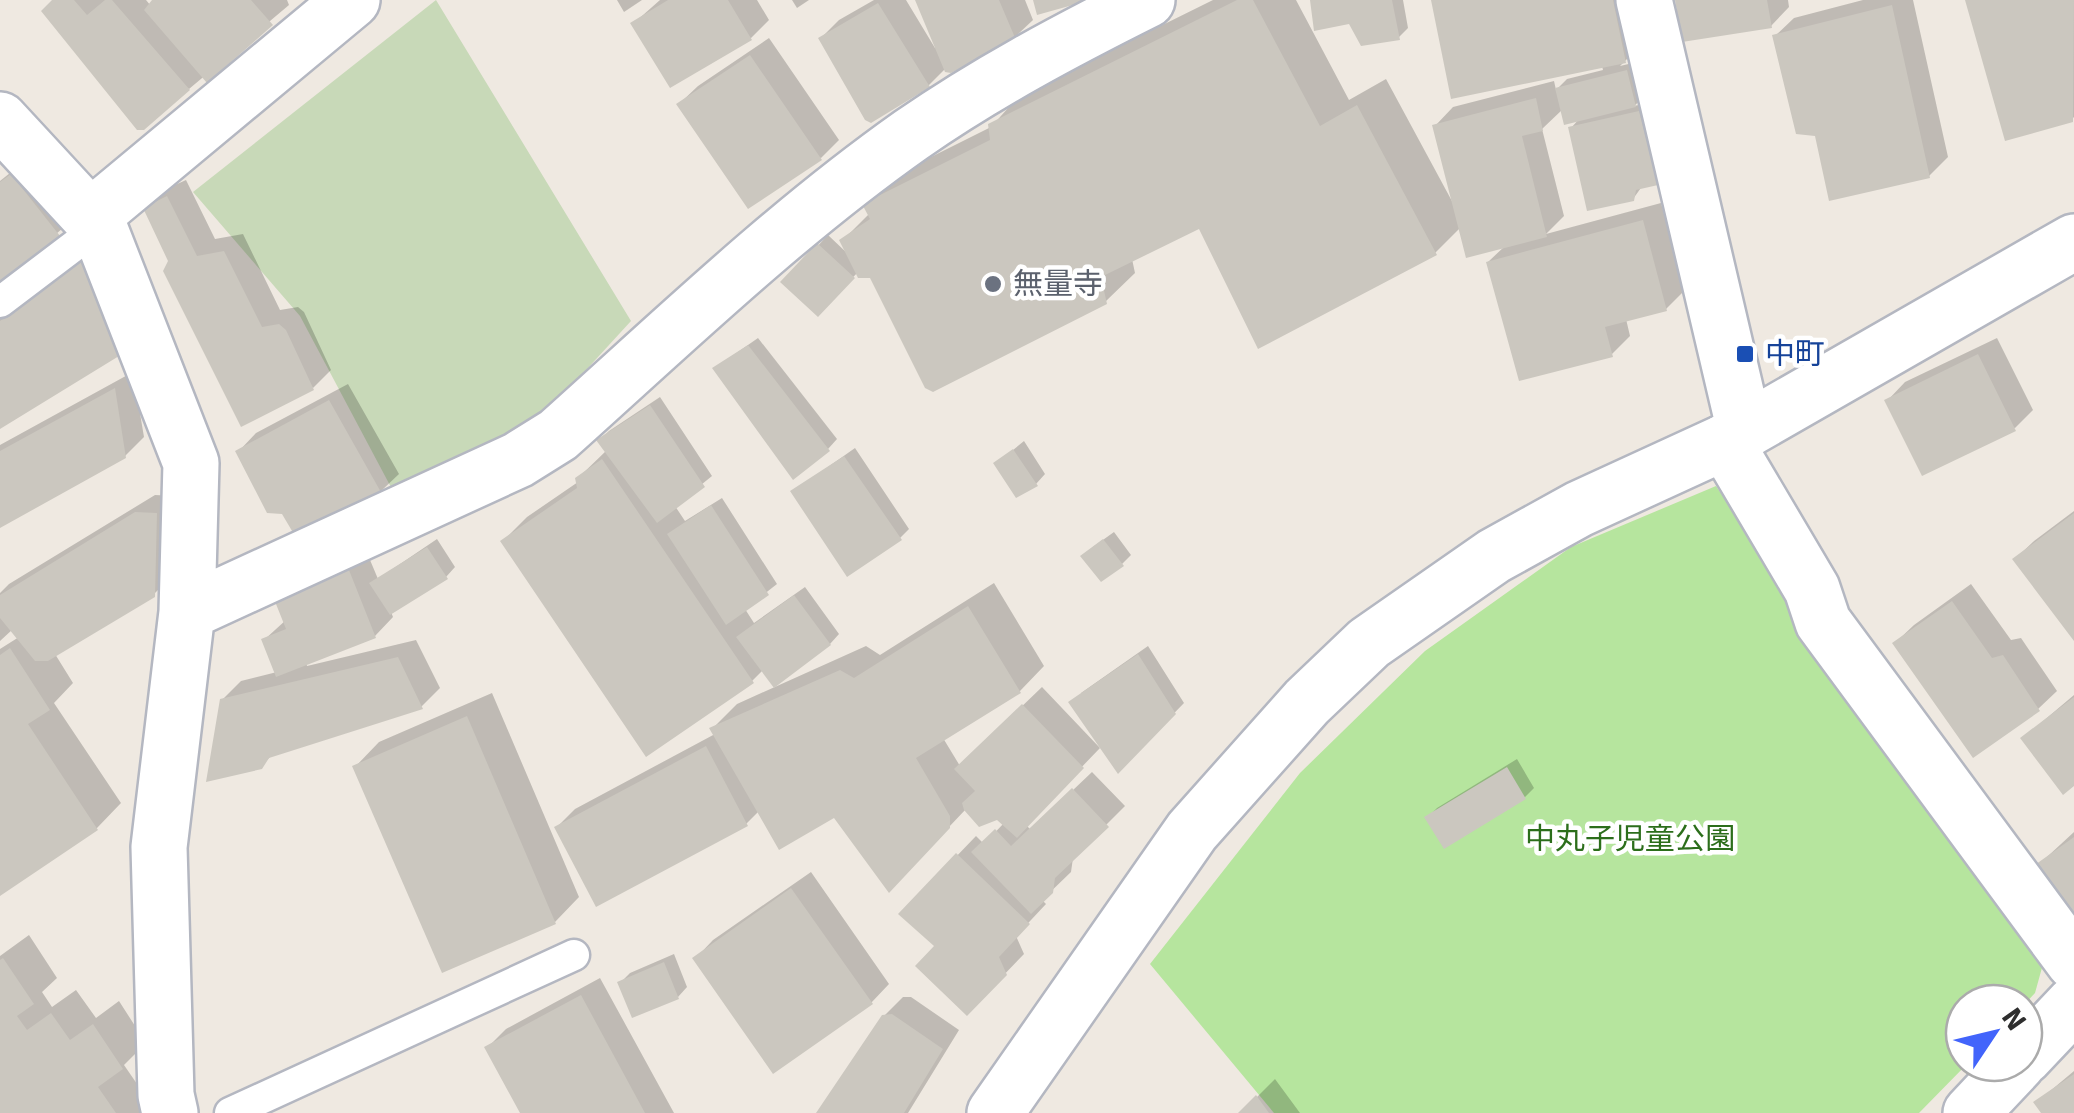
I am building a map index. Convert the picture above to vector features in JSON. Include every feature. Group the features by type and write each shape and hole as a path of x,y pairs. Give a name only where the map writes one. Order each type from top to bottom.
{"street":[{"path":"95,222 352,0"},
{"path":"188,612 518,460 558,434 822,201 897,145 1037,55 1147,0"},
{"path":"1644,0 1735,437 1812,589 1823,622 2074,962"},
{"path":"0,120 95,222 191,463 188,612 159,847 166,1094 170,1113"},
{"path":"996,1113 1192,831 1306,702 1369,643 1511,547 1579,509 1735,437 2074,242"},
{"path":"2044,1036 2074,1004"},
{"path":"1971,1113 1999,1083"}],"lane":[{"path":"0,302 95,222"},
{"path":"230,1113 574,954"}],"green space":[{"path":"436,0 631,321 542,418 393,491 300,316 193,192"},
{"name":"中丸子児童公園","path":"1716,486 2043,964 2038,983 1944,983 1944,1083 1948,1083 1919,1113 1274,1113 1150,964 1300,773 1425,651 1571,547"}],"building":[{"path":"52,0 74,0 87,15 105,0 112,0 190,90 144,130 137,130 41,11"},
{"path":"152,0 251,0 273,25 207,83 144,10"},
{"path":"668,0 728,0 752,40 670,88 630,23"},
{"path":"915,0 999,0 1016,40 951,73 945,72"},
{"path":"1033,0 1087,0 1087,1 1037,15"},
{"path":"1237,0 1253,0 1320,126 1357,105 1437,255 1258,349 1199,229 1101,277 1107,304 933,392 925,388 870,278 858,278 839,240 870,219 862,204 990,140 988,124"},
{"path":"1310,0 1392,0 1400,40 1361,46 1349,24 1314,31"},
{"path":"1431,0 1613,0 1626,63 1451,99"},
{"path":"1675,0 1767,0 1772,28 1682,42"},
{"path":"1965,0 2074,0 2073,122 2005,141"},
{"path":"878,3 930,87 871,123 865,120 818,38"},
{"path":"1892,5 1930,178 1829,201 1815,136 1796,134 1772,35"},
{"path":"750,55 822,160 748,209 676,104"},
{"path":"1627,70 1636,107 1564,125 1555,88"},
{"path":"1536,98 1543,131 1522,136 1547,237 1466,258 1432,125"},
{"path":"1639,111 1658,185 1636,190 1634,201 1587,211 1568,127"},
{"path":"11,174 60,236 0,285 0,182"},
{"path":"167,196 197,256 224,251 262,327 279,324 286,330 314,390 241,427 163,271 168,261 143,208"},
{"path":"1643,220 1667,311 1605,327 1613,357 1519,381 1486,262"},
{"path":"817,243 855,278 818,317 780,282"},
{"path":"83,260 119,356 0,429 0,321"},
{"path":"748,345 830,451 793,480 712,368"},
{"path":"1978,354 2016,431 1922,476 1884,400"},
{"path":"115,388 126,458 0,528 0,451"},
{"path":"329,400 382,494 298,541 282,514 267,513 235,451"},
{"path":"650,405 705,487 657,523 596,440"},
{"path":"1013,449 1038,486 1016,498 993,463"},
{"path":"844,456 902,540 847,577 790,491"},
{"path":"602,459 754,683 646,757 500,541 577,488 575,478"},
{"path":"711,505 769,595 726,625 667,534"},
{"path":"135,512 157,513 155,597 48,661 35,661 0,618 0,595"},
{"path":"2074,513 2074,641 2012,559"},
{"path":"1103,539 1124,566 1101,582 1080,556"},
{"path":"427,547 448,579 390,615 369,583"},
{"path":"347,565 376,638 276,677 261,639 286,629 272,594"},
{"path":"794,595 831,645 774,688 736,637"},
{"path":"1952,601 1992,658 2003,655 2040,711 1973,758 1892,643"},
{"path":"968,606 1021,693 916,758 950,816 950,828 889,893 834,818 779,850 709,728 840,670 854,678"},
{"path":"10,648 50,710 28,724 98,830 0,896 0,655"},
{"path":"1138,654 1176,714 1118,774 1068,702"},
{"path":"398,657 423,709 269,758 262,769 206,782 220,699"},
{"path":"2074,697 2074,786 2063,795 2020,738"},
{"path":"1022,704 1084,768 1017,838 997,820 979,827 962,803 975,791 954,769"},
{"path":"467,716 556,924 442,973 352,766"},
{"path":"706,746 748,826 596,907 554,827"},
{"path":"1507,767 1526,799 1444,849 1424,817"},
{"path":"1072,788 1109,827 1055,878 1053,893 1031,914 971,852 995,829 1011,846"},
{"path":"2074,837 2074,924 2032,867"},
{"path":"956,853 1030,924 999,957 1007,975 967,1016 915,966 934,946 898,914"},
{"path":"791,888 873,1004 773,1074 692,958"},
{"path":"3,958 34,1004 17,1016 27,1030 51,1013 70,1040 93,1024 123,1069 98,1087 116,1113 0,1113"},
{"path":"664,962 679,999 632,1018 617,982"},
{"path":"581,995 645,1113 520,1113 484,1047"},
{"path":"892,1014 943,1049 904,1113 816,1113 882,1015"},
{"path":"2074,1074 2074,1113 2041,1113 2033,1102"},
{"path":"1256,1095 1269,1113 1238,1113"}],"place":[{"name":"無量寺","path":"993,284"},
{"name":"中町","path":"1745,354"}]}
